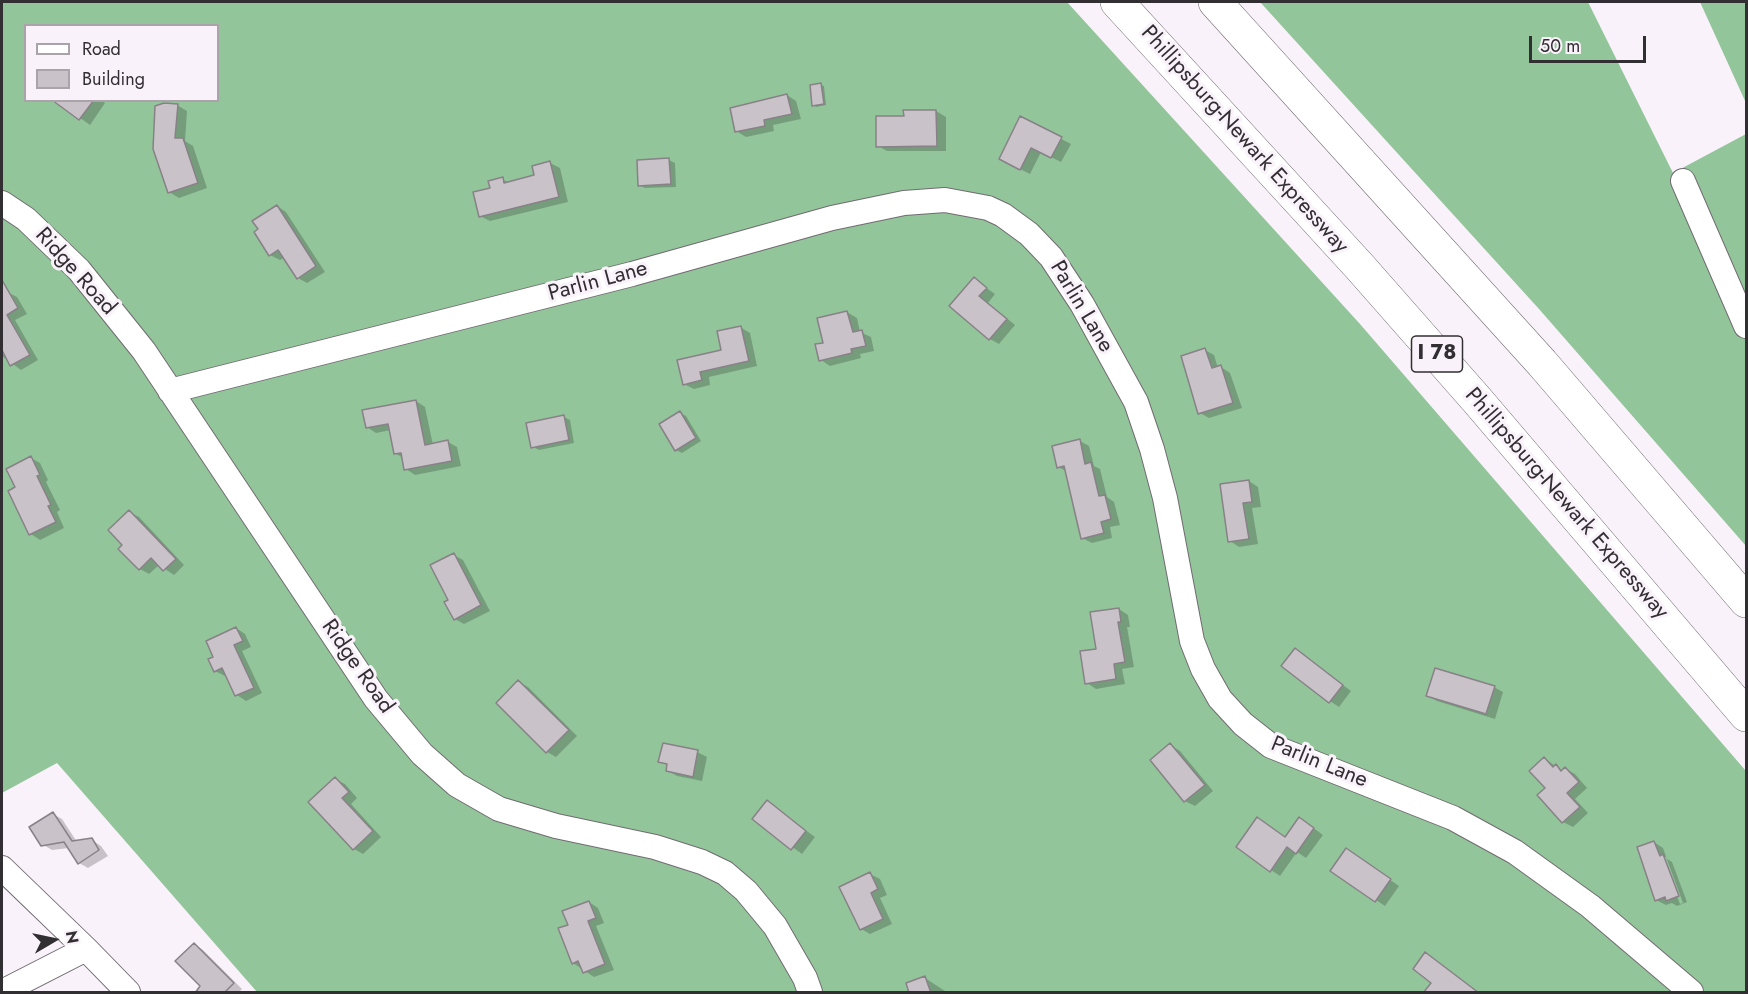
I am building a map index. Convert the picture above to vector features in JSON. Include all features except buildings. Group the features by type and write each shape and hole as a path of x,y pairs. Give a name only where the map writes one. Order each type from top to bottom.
{"highway":[{"name":"Phillipsburg-Newark Expressway","path":"1117,2 1352,258 1462,382 1746,716"},
{"path":"1215,2 1542,363 1746,601"}],"street":[{"path":"1683,181 1746,326"},
{"name":"Parlin Lane","path":"170,391 632,274 832,218 904,203 945,200 988,208 1003,215 1029,234 1051,257 1082,304 1136,402 1165,498 1192,641 1203,669 1221,699 1243,724 1271,746 1453,818 1515,852 1590,906 1691,993"},
{"name":"Ridge Road","path":"2,203 26,219 79,270 144,351 376,699 422,754 457,785 499,809 556,826 655,847 702,862 725,873 746,891 776,926 805,978 810,993"},
{"path":"2,868 128,993"},
{"path":"2,993 86,949"}],"green space":[{"path":"2,2 1067,2 1360,324 1746,771 1746,992 257,992 57,763 2,793"},
{"path":"1260,2 1588,2 1673,173 1746,134 1746,546 1539,309"},
{"path":"1700,2 1746,2 1746,103"}]}
